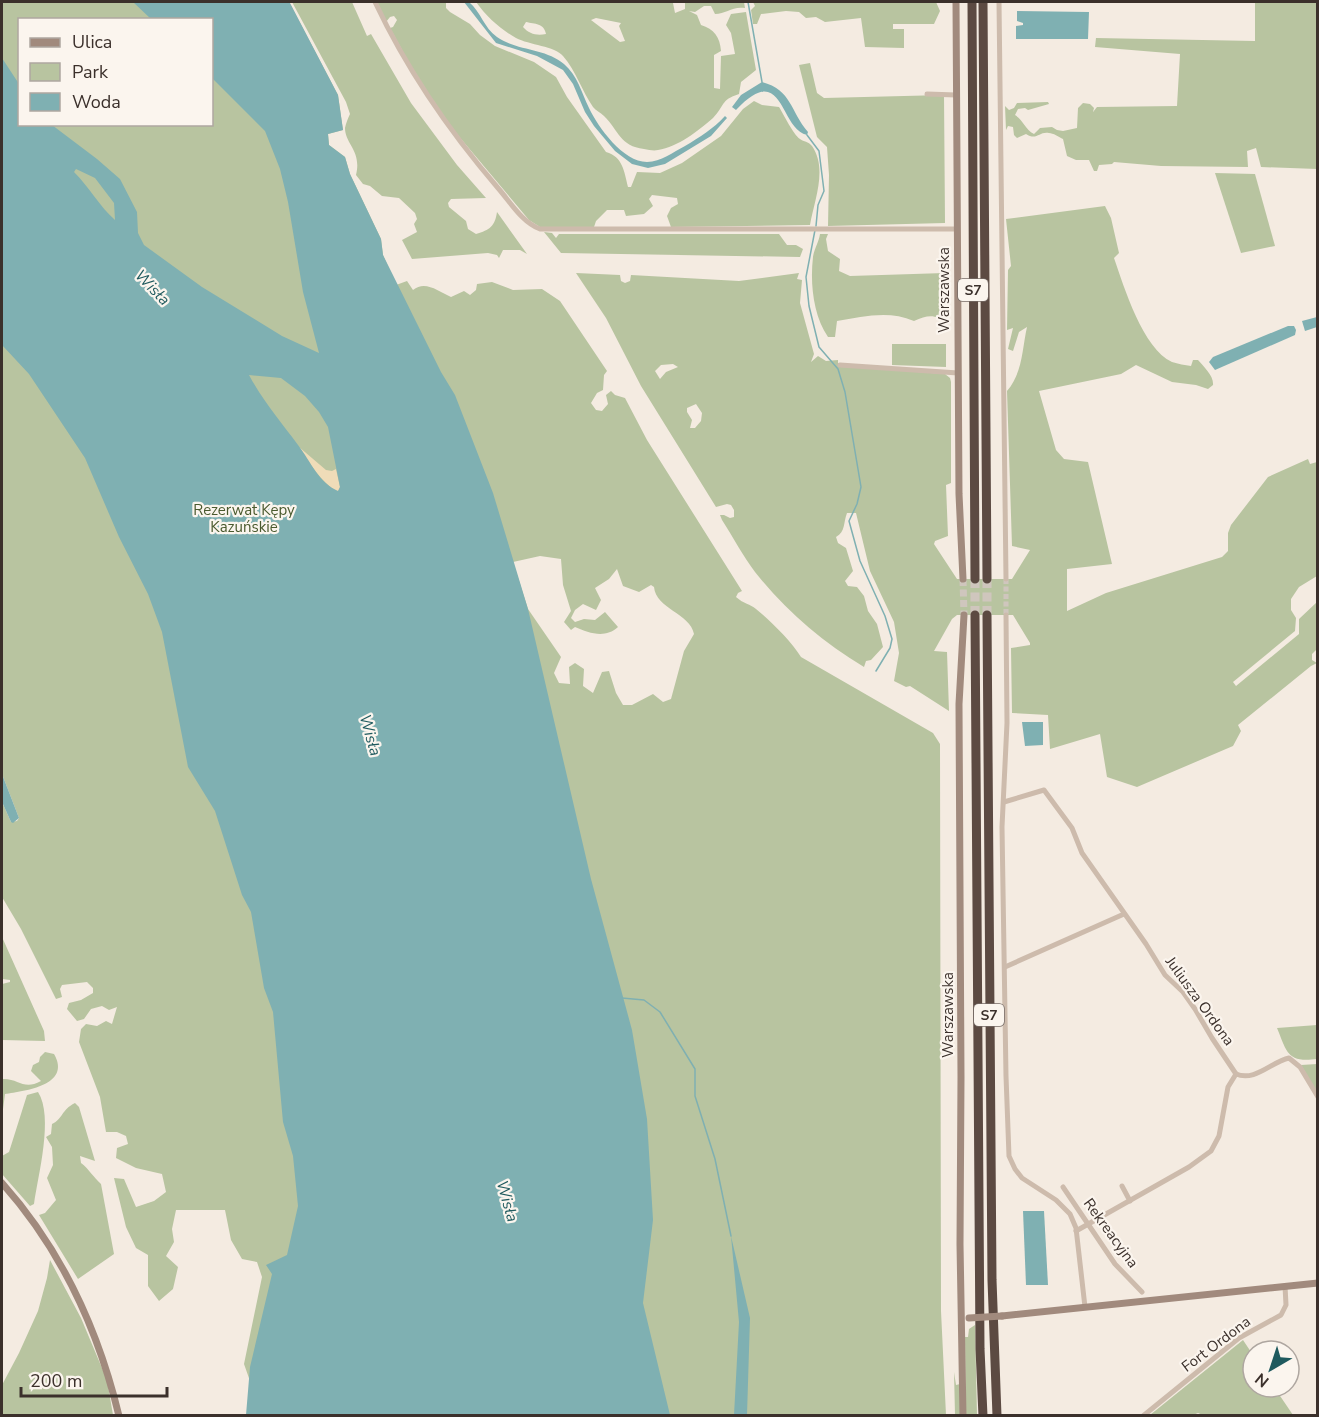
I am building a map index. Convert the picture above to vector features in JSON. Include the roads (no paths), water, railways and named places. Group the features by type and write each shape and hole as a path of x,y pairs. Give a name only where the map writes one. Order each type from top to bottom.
{"highway":[{"name":"S7","path":"972,2 975,579"},
{"name":"S7","path":"984,2 987,579"},
{"name":"S7","path":"975,615 980,1349 983,1416"},
{"name":"S7","path":"987,615 992,1280 997,1416"}],"street":[{"path":"375,2 391,37 416,79 461,145 532,226 547,229 957,229"},
{"name":"Warszawska","path":"956,2 959,494 963,579"},
{"path":"999,2 1006,579"},
{"path":"927,93 956,95"},
{"path":"840,365 958,373"},
{"name":"Warszawska","path":"963,1416 966,1319 960,1244 959,704 964,615"},
{"path":"1006,615 1007,725 1002,827 1009,1156 1022,1178 1068,1210 1076,1231 1085,1307"},
{"name":"Juliusza Ordona","path":"1004,802 1044,790 1072,828 1083,853 1165,975 1183,992 1236,1074"},
{"path":"1005,967 1124,914"},
{"path":"1076,1231 1189,1167 1211,1151 1219,1136 1228,1088 1236,1074 1242,1077 1254,1075 1289,1058 1300,1067 1317,1097"},
{"path":"2,1183 42,1235 78,1295 105,1363 119,1416"},
{"path":"1122,1186 1130,1201"},
{"name":"Rekreacyjna","path":"1063,1187 1115,1264 1142,1292"},
{"path":"966,1319 1317,1283"},
{"name":"Fort Ordona","path":"1143,1416 1239,1338 1281,1316 1286,1305 1285,1286"}],"water":[{"name":"Rezerwat Kępy Kazuńskie","path":"133,2 289,2 338,95 343,130 328,134 329,145 345,157 350,174 381,239 383,255 441,372 455,395 493,493 528,609 591,879 632,1030 647,1119 653,1220 643,1303 670,1415 246,1415 250,1367 272,1274 266,1265 287,1255 298,1206 293,1156 283,1122 273,1012 264,988 251,912 242,895 215,811 188,767 162,632 148,594 119,537 85,458 29,374 2,345 2,58 18,82 18,126 53,126 120,179 137,212 138,233 144,245 202,287 282,336 319,353 303,292 280,169 265,131 213,79 213,18 150,18","holes":["76,169 95,178 114,203 115,220 74,172","249,375 281,378 305,396 328,427 340,487 338,491 326,483 316,471 266,403"]},
{"path":"464,2 469,2 489,29 505,42 549,55 564,64 576,79 593,116 605,133 620,150 638,160 652,162 662,159 701,136 725,116 727,118 711,136 665,164 648,168 632,164 615,151 594,126 573,84 563,70 537,56 496,43"},
{"path":"1017,11 1089,12 1088,39 1016,39 1016,26 1023,25 1017,21"},
{"path":"762,82 779,90 785,96 808,132 807,135 798,130 772,94 763,92 752,96 736,110 732,107 741,95"},
{"path":"1317,317 1317,327 1305,331 1302,321"},
{"path":"1288,326 1294,326 1295,335 1215,370 1209,362 1213,357"},
{"path":"1022,722 1043,722 1043,745 1025,746"},
{"path":"2,774 19,818 13,823 2,802"},
{"path":"1023,1211 1044,1211 1048,1285 1026,1285"},
{"path":"731,1236 750,1318 747,1415 734,1415 739,1322"}],"waterway":[{"path":"748,2 762,82"},
{"path":"807,135 819,151 824,191 818,205 816,226"},
{"path":"815,230 806,277 809,306 819,347 838,369 845,392 861,487 857,504 849,521 860,561 885,616 892,639 890,648 876,671"},
{"path":"622,998 644,1000 660,1012 695,1069 695,1096 715,1159 731,1236"}],"tunnel":[{"path":"963,579 964,615"},
{"path":"975,579 975,615"},
{"path":"987,579 987,615"},
{"path":"1006,579 1006,615"}],"water label":[{"name":"Wisła","path":"153,287"},
{"name":"Wisła","path":"371,735"},
{"name":"Wisła","path":"508,1201"}]}
